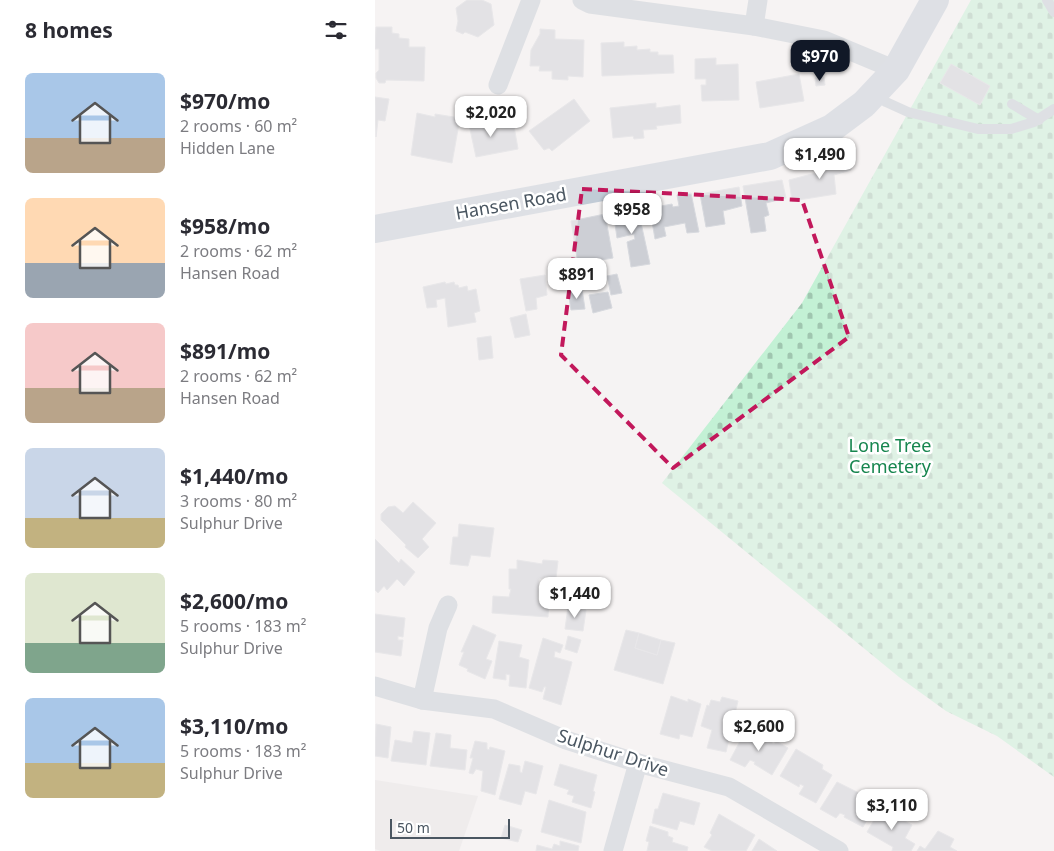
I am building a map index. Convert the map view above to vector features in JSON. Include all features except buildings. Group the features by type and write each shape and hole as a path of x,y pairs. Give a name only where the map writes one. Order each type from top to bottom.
{"street":[{"path":"497,85 531,0"},
{"path":"582,0 590,4 754,26 824,40 896,70"},
{"path":"754,26 758,0"},
{"name":"Hansen Road","path":"375,229 771,156 832,128 864,104 896,70 935,0"},
{"path":"423,700 438,628 448,605"},
{"name":"Sulphur Drive","path":"375,686 423,700 494,709 566,740 638,763 729,787 839,851"},
{"path":"613,851 638,763"}],"lane":[{"path":"1047,0 1054,12"},
{"path":"874,94 908,112 978,129 1011,129 1039,120 1054,109"},
{"path":"1012,104 1039,120"}],"highlighted area":[{"path":"582,189 802,200 849,337 673,468 561,355"}],"shaded area":[{"path":"375,780 478,796 459,851 381,851 375,849"}],"green space":[{"name":"Lone Tree Cemetery","path":"971,0 1054,0 1054,777 997,736 946,711 899,677 662,483 802,303"}],"water":[{"path":"573,583 586,595 579,604 576,600 563,594 564,585"}]}
